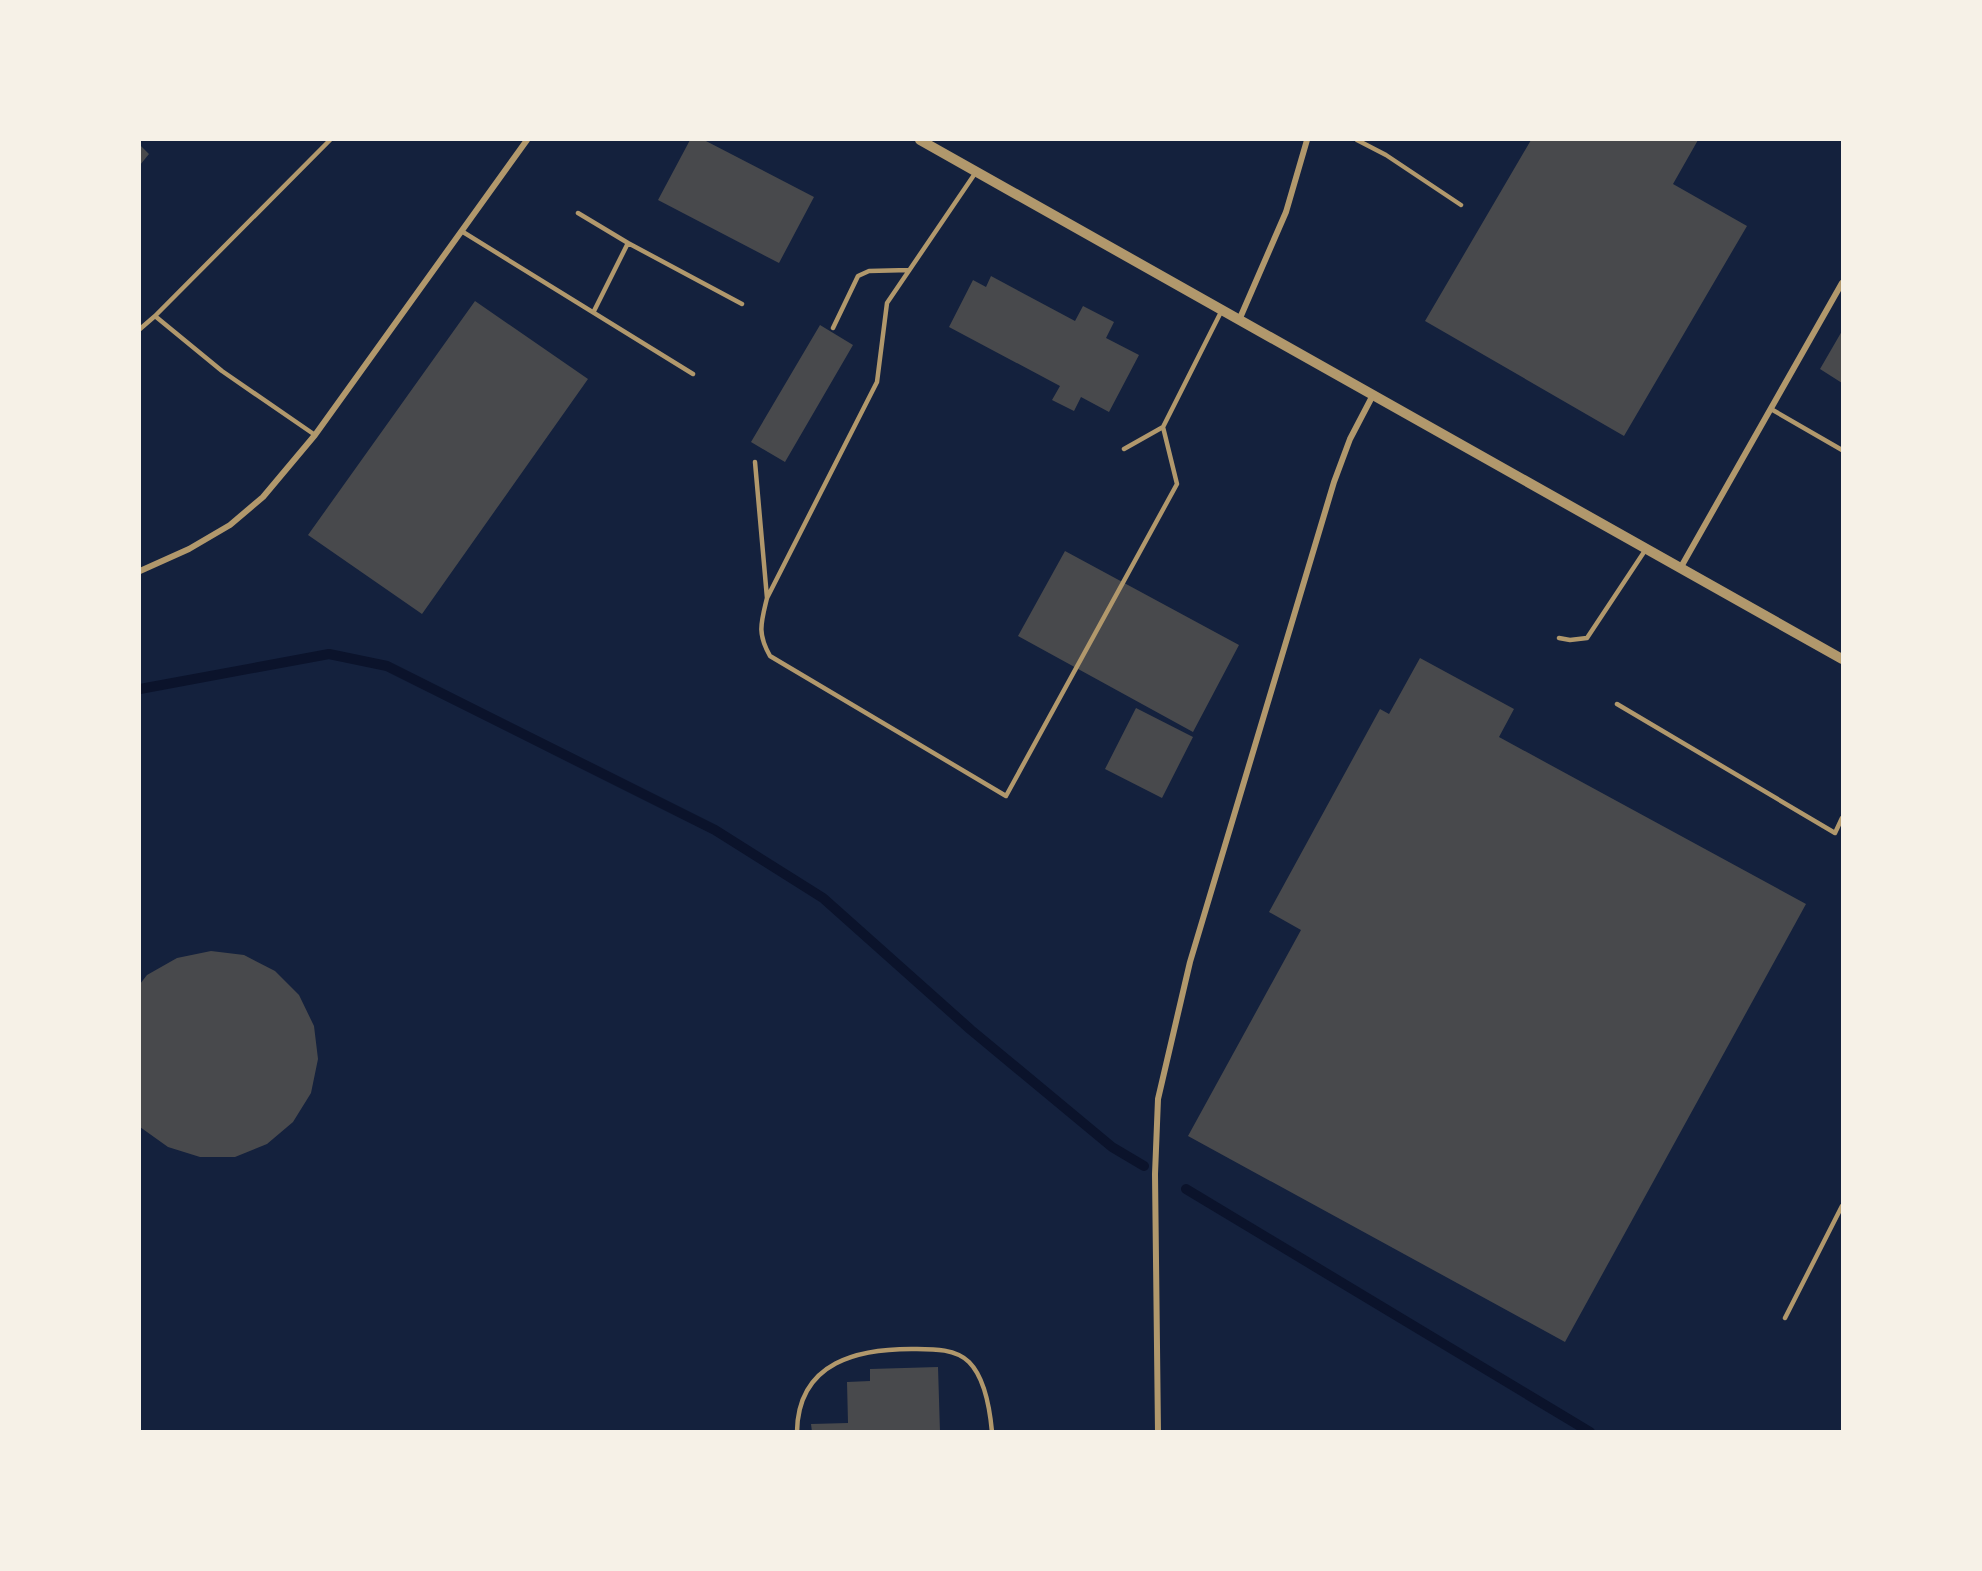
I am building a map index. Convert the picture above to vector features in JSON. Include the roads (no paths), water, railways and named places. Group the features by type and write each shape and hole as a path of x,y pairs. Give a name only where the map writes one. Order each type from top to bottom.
{"street":[{"path":"140,571 189,549 230,525 263,497 315,435 527,140"},
{"path":"920,140 1374,393 1842,659"},
{"path":"1240,318 1286,212 1305,140"},
{"path":"1682,567 1842,283"},
{"path":"1158,1431 1155,1174 1158,1099 1190,962 1334,482 1350,439 1374,393"}],"lane":[{"path":"140,329 330,140"},
{"path":"1357,140 1386,155 1461,205"},
{"path":"976,171 887,303 877,382 767,598 761,622 761,640 770,656 1006,796 1177,484 1163,427"},
{"path":"578,213 628,243 742,304"},
{"path":"463,232 693,374"},
{"path":"594,312 628,243"},
{"path":"833,328 858,276 869,271 909,270"},
{"path":"1124,449 1163,427 1223,309"},
{"path":"155,316 222,372 315,435"},
{"path":"1771,409 1842,450"},
{"path":"755,462 767,598"},
{"path":"1559,638 1570,640 1587,638 1646,548"},
{"path":"1617,704 1835,832 1842,818"},
{"path":"1785,1318 1842,1206"},
{"path":"796,1431 802,1402 811,1384 823,1371 859,1353 894,1348 952,1352 968,1362 980,1379 992,1431"}],"waterway":[{"path":"140,689 329,654 387,666 715,830 823,898 971,1030 1112,1147 1144,1166"},
{"path":"1186,1189 1590,1432"}]}
